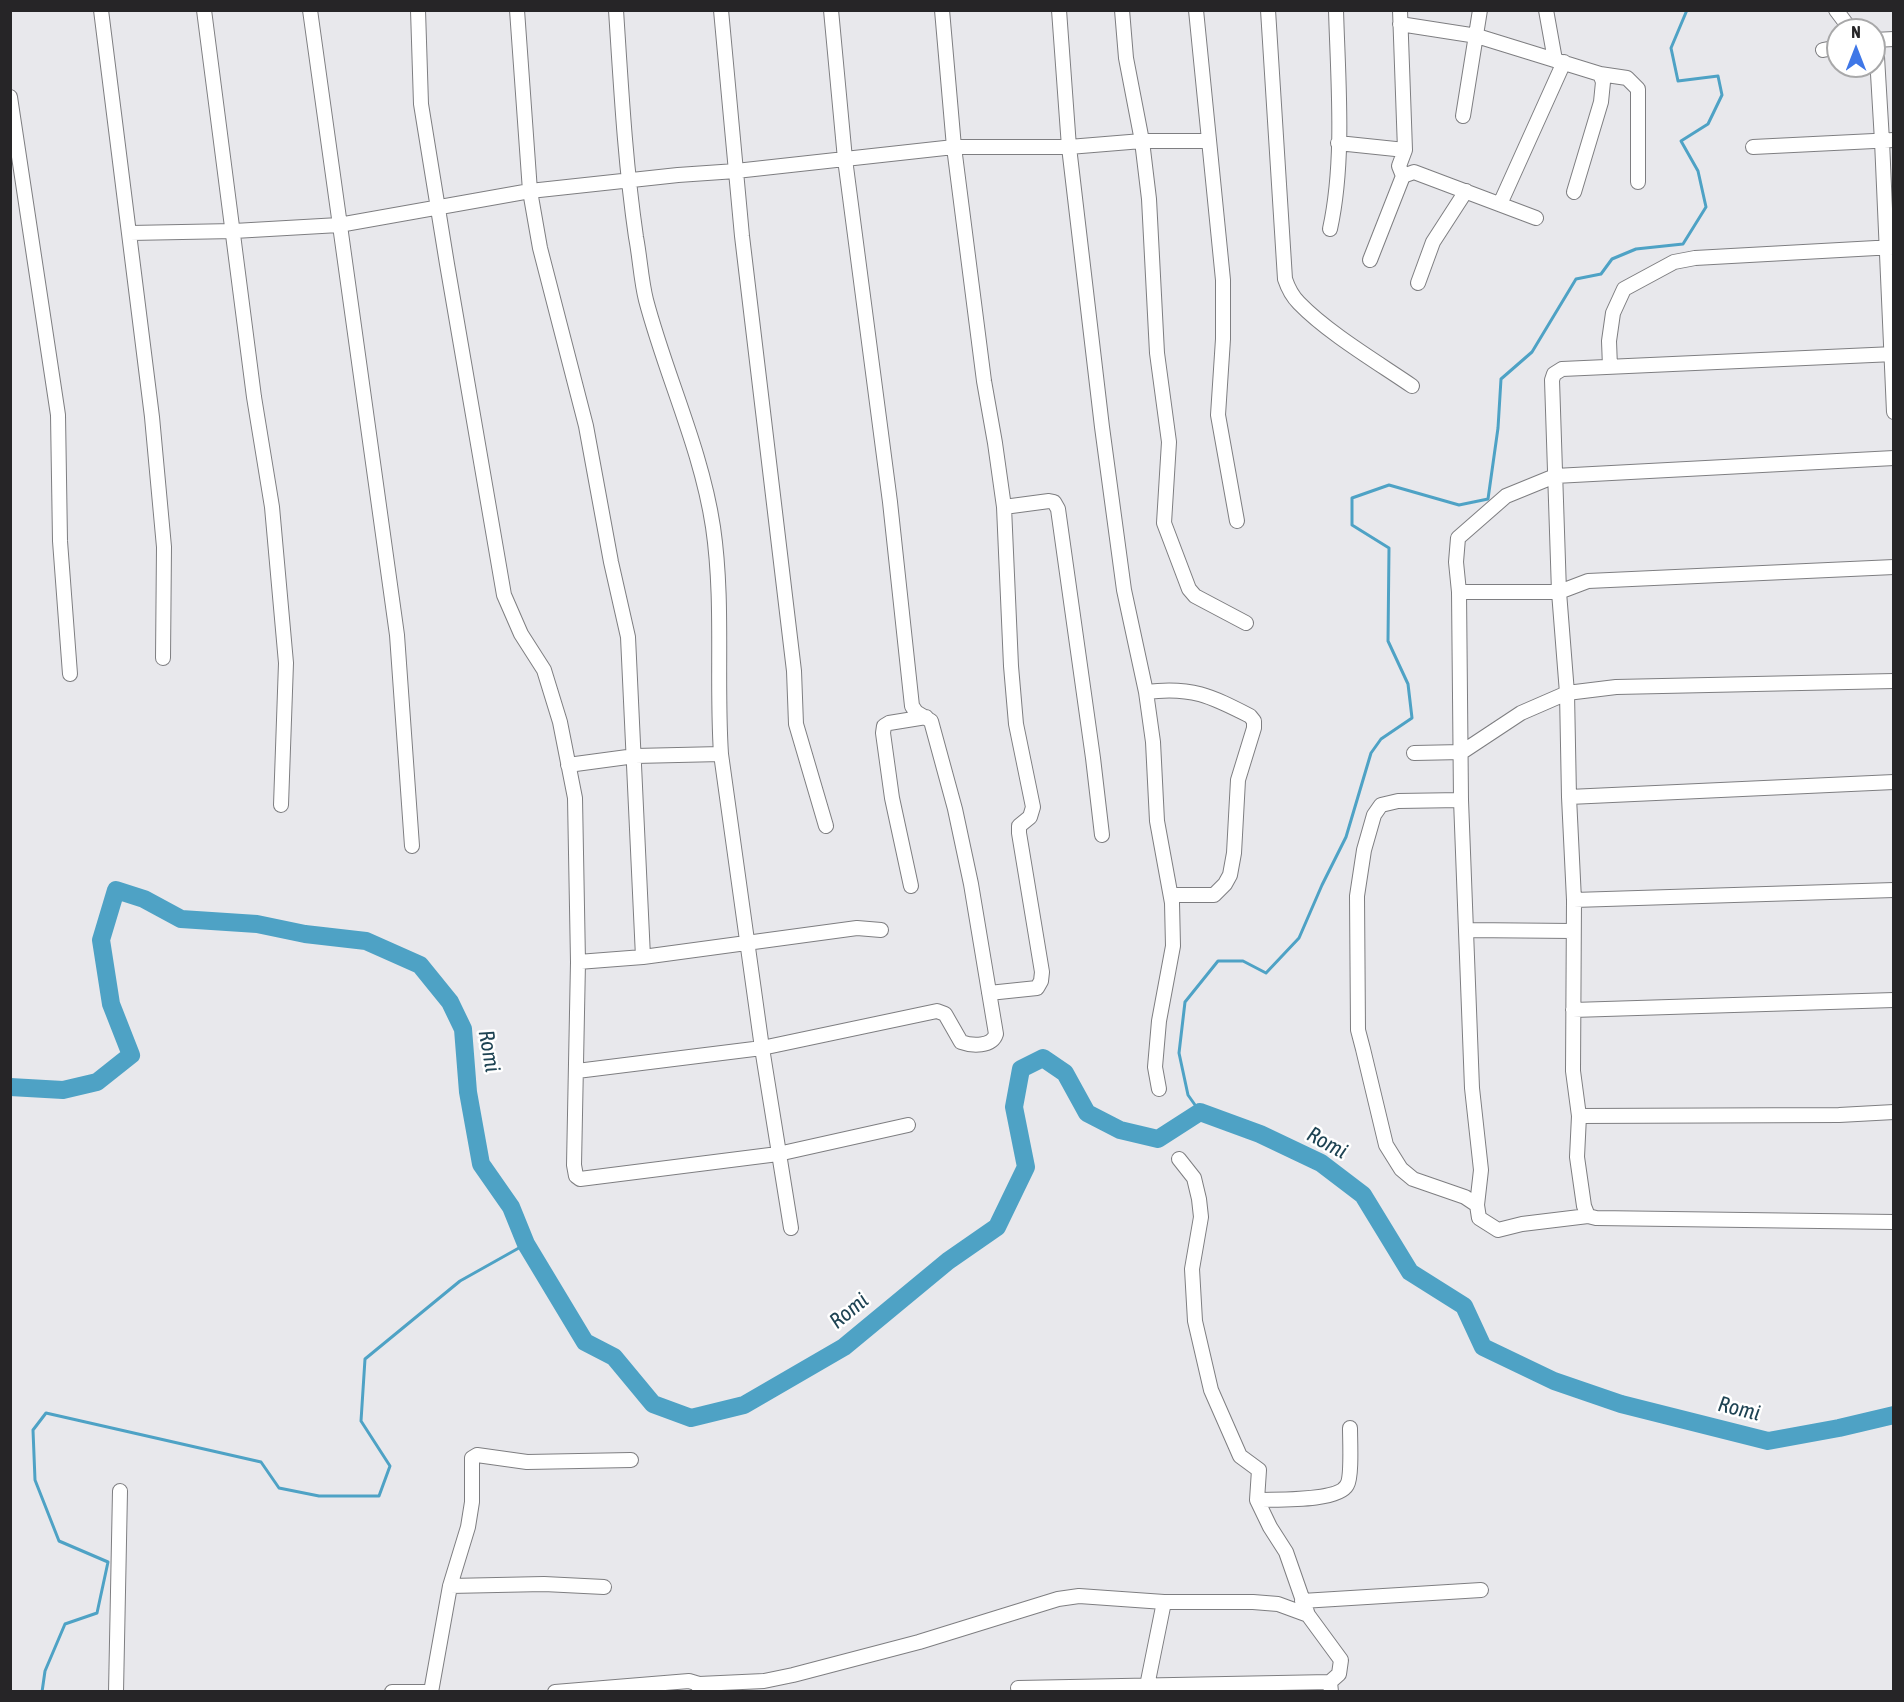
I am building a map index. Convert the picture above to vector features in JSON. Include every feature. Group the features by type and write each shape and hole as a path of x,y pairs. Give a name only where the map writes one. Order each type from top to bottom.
{"street":[{"path":"101,10 152,417 164,547 163,658"},
{"path":"204,10 254,397 272,507 286,663 281,805"},
{"path":"310,10 397,635 412,846"},
{"path":"418,10 421,104 504,596 521,634 544,670 560,722 575,798 578,962 574,1165 576,1176 580,1179 778,1154 908,1125"},
{"path":"517,10 530,191 540,248 586,426 611,562 628,637 643,957"},
{"path":"616,10 628,182 645,297 686,419 712,526 719,600 718,705 721,754 762,1048 791,1228"},
{"path":"721,10 743,248 794,672 796,724 826,826"},
{"path":"577,1071 762,1048 937,1011 945,1014 961,1042 990,1043 996,1034 971,884 955,809 931,721 916,712 912,706 890,502 845,159 831,10"},
{"path":"942,10 954,147 984,381 1004,507 1015,712 1033,807 1030,817 1019,825 1019,833 1042,972 1037,988 989,993"},
{"path":"1059,10 1069,147 1102,427 1124,590 1146,692 1153,742 1157,821 1174,924 1173,946 1159,1021 1155,1067 1159,1089"},
{"path":"1122,10 1126,58 1142,141 1149,199 1157,353 1169,442 1164,522 1188,589 1195,596 1246,623"},
{"path":"1196,10 1223,280 1223,339 1218,415 1237,522"},
{"path":"1268,10 1285,279 1288,290 1298,303 1326,326 1412,386"},
{"path":"1330,229 1336,202 1338,143 1336,10"},
{"path":"1463,116 1480,10"},
{"path":"1500,204 1560,61 1546,10"},
{"path":"1370,260 1403,176 1399,166 1405,150 1400,17 1477,36 1600,74 1628,78 1638,89 1638,182"},
{"path":"1574,192 1601,102 1604,82 1600,74"},
{"path":"1880,78 1888,141 1893,412"},
{"path":"10,97 58,415 60,541 70,674"},
{"path":"129,233 234,231 339,225 530,191 954,147 1069,147 1142,141 1209,141"},
{"path":"1753,147 1888,141"},
{"path":"1338,143 1405,150"},
{"path":"1403,176 1414,172 1536,218"},
{"path":"1418,283 1433,242 1467,191"},
{"path":"1610,367 1609,341 1613,313 1624,289 1674,262 1695,258 1890,247"},
{"path":"1588,1216 1584,1206 1577,1157 1579,1116 1572,1071 1574,900 1567,693 1559,592 1552,380 1554,374 1562,369 1892,354"},
{"path":"1893,458 1555,476 1506,496 1458,538 1456,562 1459,592 1461,800 1472,1088 1481,1170 1479,1218 1498,1230 1522,1224 1588,1216 1596,1218 1893,1222"},
{"path":"1004,507 1048,501 1054,502 1058,509 1102,835"},
{"path":"1459,592 1559,592 1588,581 1893,567"},
{"path":"1414,753 1462,752 1521,713 1567,693 1616,687 1893,681"},
{"path":"1146,692 1167,689 1186,690 1216,698 1250,716 1254,721 1254,729 1238,780 1234,853 1230,875 1214,895 1171,895"},
{"path":"911,886 892,798 883,733 884,726 889,723 926,717"},
{"path":"568,765 635,756 721,754"},
{"path":"1569,797 1893,782"},
{"path":"1461,800 1398,801 1382,804 1374,815 1364,850 1357,896 1358,1030 1386,1145 1401,1169 1413,1179 1465,1197 1478,1205"},
{"path":"1574,900 1893,890"},
{"path":"578,962 643,957 857,928 880,930"},
{"path":"1467,930 1572,932"},
{"path":"1573,1010 1893,1000"},
{"path":"1579,1116 1839,1115 1893,1112"},
{"path":"1018,1689 1147,1686 1330,1687 1339,1674 1341,1660 1308,1615 1286,1552 1257,1500 1259,1470 1240,1456 1211,1390 1195,1321 1192,1269 1201,1217 1199,1199 1194,1178 1179,1159"},
{"path":"1257,1500 1326,1496 1342,1491 1349,1483 1350,1428"},
{"path":"392,1692 429,1692 450,1586 468,1527 472,1502 472,1458 477,1455 527,1462 631,1460"},
{"path":"116,1692 120,1491"},
{"path":"450,1586 544,1584 604,1587"},
{"path":"1302,1600 1481,1590"},
{"path":"555,1692 689,1682 699,1688 764,1681 919,1642 1058,1599 1079,1596 1164,1602 1262,1602 1278,1604 1308,1615"},
{"path":"1147,1686 1164,1602"}],"waterway":[{"path":"1200,1112 1188,1095 1179,1053 1185,1002 1218,961 1243,961 1266,973 1299,938 1346,837 1371,753 1381,739 1412,718 1408,684 1388,641 1389,548 1352,525 1352,498 1389,485 1459,505 1488,499 1498,428 1501,379 1532,352 1576,279 1601,274 1612,259 1636,249 1683,244 1706,207 1698,171 1681,141 1708,124 1722,95 1718,76 1678,81 1671,48 1687,10"},
{"name":"Romi","path":"10,1087 63,1090 97,1082 131,1055 111,1004 101,940 116,890 144,899 181,919 257,924 305,934 366,941 420,965 450,1002 463,1029 468,1092 481,1164 511,1207 526,1244 585,1342 614,1357 653,1404 691,1418 744,1405 844,1347 948,1261 997,1227 1026,1167 1014,1107 1021,1069 1043,1058 1065,1073 1087,1113 1120,1130 1158,1139 1200,1112 1260,1134 1321,1163 1363,1195 1410,1272 1464,1306 1483,1347 1554,1381 1621,1404 1768,1441 1894,1415"},
{"path":"42,1692 45,1671 65,1624 97,1613 108,1562 59,1541 35,1480 33,1430 46,1413 261,1462 279,1488 319,1496 379,1496 390,1466 361,1421 365,1359 460,1281 526,1244"}]}
